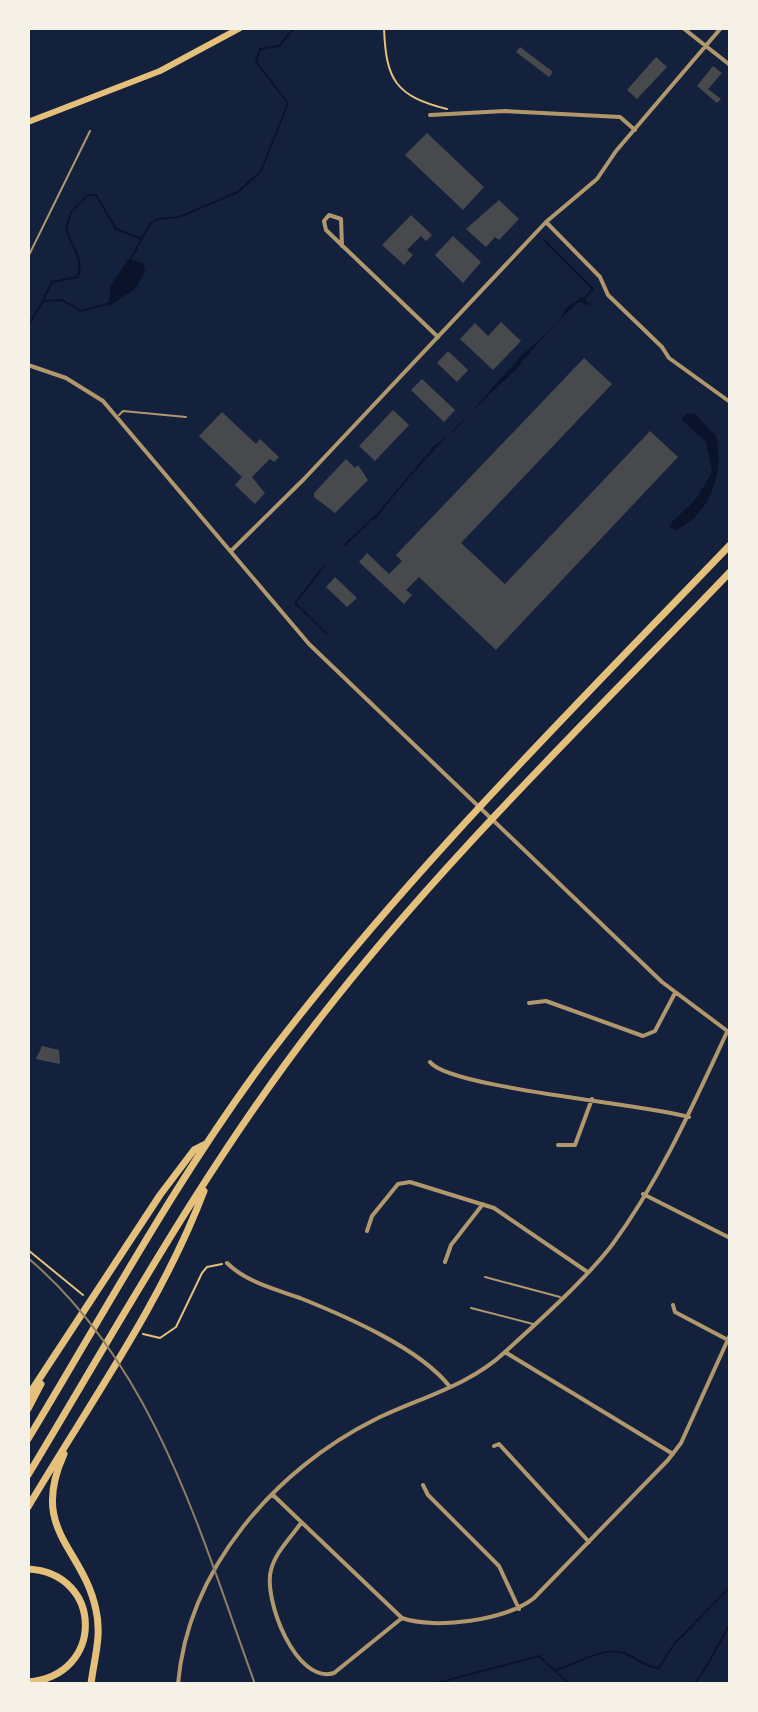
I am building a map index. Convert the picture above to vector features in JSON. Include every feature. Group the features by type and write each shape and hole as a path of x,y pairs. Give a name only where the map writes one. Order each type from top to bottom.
{"highway":[{"path":"28,1439 208,1142 304,1009 408,884 730,545"},
{"path":"28,1475 210,1174 276,1076 393,930 730,572"},
{"path":"28,1396 194,1150 208,1142"},
{"path":"28,1507 72,1438 139,1321 191,1224 210,1174"},
{"path":"28,1409 49,1368"},
{"path":"72,1438 57,1471 53,1507 57,1529 88,1585 97,1611 99,1638 91,1684"},
{"path":"28,1569 48,1572 67,1583 83,1607 86,1628 78,1654 66,1669 48,1678 28,1682"}],"main road":[{"path":"28,122 184,60 240,28"}],"street":[{"path":"683,28 730,65"},
{"path":"231,551 546,222 581,196 721,28"},
{"path":"430,115 505,111 620,117 635,130"},
{"path":"342,246 341,219 329,215 324,221 326,230 342,246 438,337"},
{"path":"546,222 600,277 608,295 662,347 669,358 730,402"},
{"path":"28,365 88,389 118,416 290,624 675,993 729,1032 689,1117 610,1247 505,1352 477,1374 350,1434 304,1465 273,1495 211,1574 190,1618 178,1684"},
{"path":"529,1003 546,1001 643,1036 655,1031 675,993"},
{"path":"430,1062 439,1070 492,1084 689,1117"},
{"path":"558,1145 575,1145 592,1099"},
{"path":"367,1231 372,1216 401,1182 483,1204 586,1271"},
{"path":"643,1194 730,1238"},
{"path":"445,1262 451,1245 483,1204"},
{"path":"227,1263 247,1278 369,1330 433,1369 450,1387"},
{"path":"273,1495 402,1618 431,1623 498,1616 519,1609 589,1542 673,1454 729,1337 675,1312 673,1305"},
{"path":"505,1352 673,1454"},
{"path":"494,1446 499,1444 589,1542"},
{"path":"423,1485 428,1495 499,1566 519,1609"},
{"path":"301,1523 274,1562 269,1592 281,1626 307,1670 322,1675 334,1673 402,1618"}],"lane":[{"path":"28,257 90,131"},
{"path":"118,416 123,411 186,417"},
{"path":"485,1277 560,1297"},
{"path":"471,1308 533,1324"}],"path":[{"path":"384,28 389,69 404,93 455,113"},
{"path":"28,1250 83,1295"},
{"path":"141,1333 152,1339 170,1335 202,1273 212,1265 227,1263"}],"water":[{"path":"128,259 143,263 145,271 135,289 108,307 111,285"},
{"path":"582,297 592,306 579,302 561,319 566,308"},
{"path":"552,328 518,368 469,415 521,356"},
{"path":"688,413 695,414 716,436 718,463 706,503 687,523 675,530 669,527 670,524 696,499 712,472 706,442 681,419"},
{"path":"449,435 375,520 373,518 434,446"}],"building":[{"path":"520,47 553,72 549,77 516,52"},
{"path":"656,57 667,67 637,99 627,90"},
{"path":"713,66 722,73 708,89 721,99 717,103 697,86"},
{"path":"427,133 484,187 463,210 405,155"},
{"path":"499,200 519,219 499,240 495,237 486,247 466,229"},
{"path":"411,215 432,235 426,241 421,236 407,250 413,255 404,265 382,245"},
{"path":"453,236 481,262 463,283 435,255"},
{"path":"501,322 521,341 493,370 460,339 475,323 488,336"},
{"path":"448,351 468,370 457,382 437,363"},
{"path":"584,358 612,384 461,543 505,584 650,431 678,457 496,650 419,577 406,590 412,595 404,604 359,562 367,553 389,574 402,561 396,555"},
{"path":"422,379 455,410 444,422 411,390"},
{"path":"393,410 409,425 375,461 359,446"},
{"path":"222,412 256,444 260,439 279,457 274,462 270,459 252,477 265,493 255,504 235,485 242,477 199,436"},
{"path":"346,459 355,468 358,465 368,480 335,513 314,497 314,493"},
{"path":"335,577 357,598 347,607 326,587"},
{"path":"42,1046 59,1050 60,1064 36,1059"}],"waterway":[{"path":"130,260 150,224 158,219 179,217 238,192 261,171 288,103 256,62 260,49 279,46 294,28"},
{"path":"43,300 52,282 78,277 78,258 66,229 71,212 88,195 96,195 116,229 142,239"},
{"path":"545,241 593,289 584,299"},
{"path":"28,326 43,301 62,300 81,311 110,303"},
{"path":"345,545 373,518"},
{"path":"324,566 295,603 326,633"},
{"path":"556,1670 616,1651 659,1668 674,1644 730,1587"},
{"path":"694,1684 704,1672 730,1624"},
{"path":"433,1684 539,1656 569,1684"}],"railway":[{"path":"28,1258 72,1301 109,1349 141,1400 192,1511 255,1684"}]}
